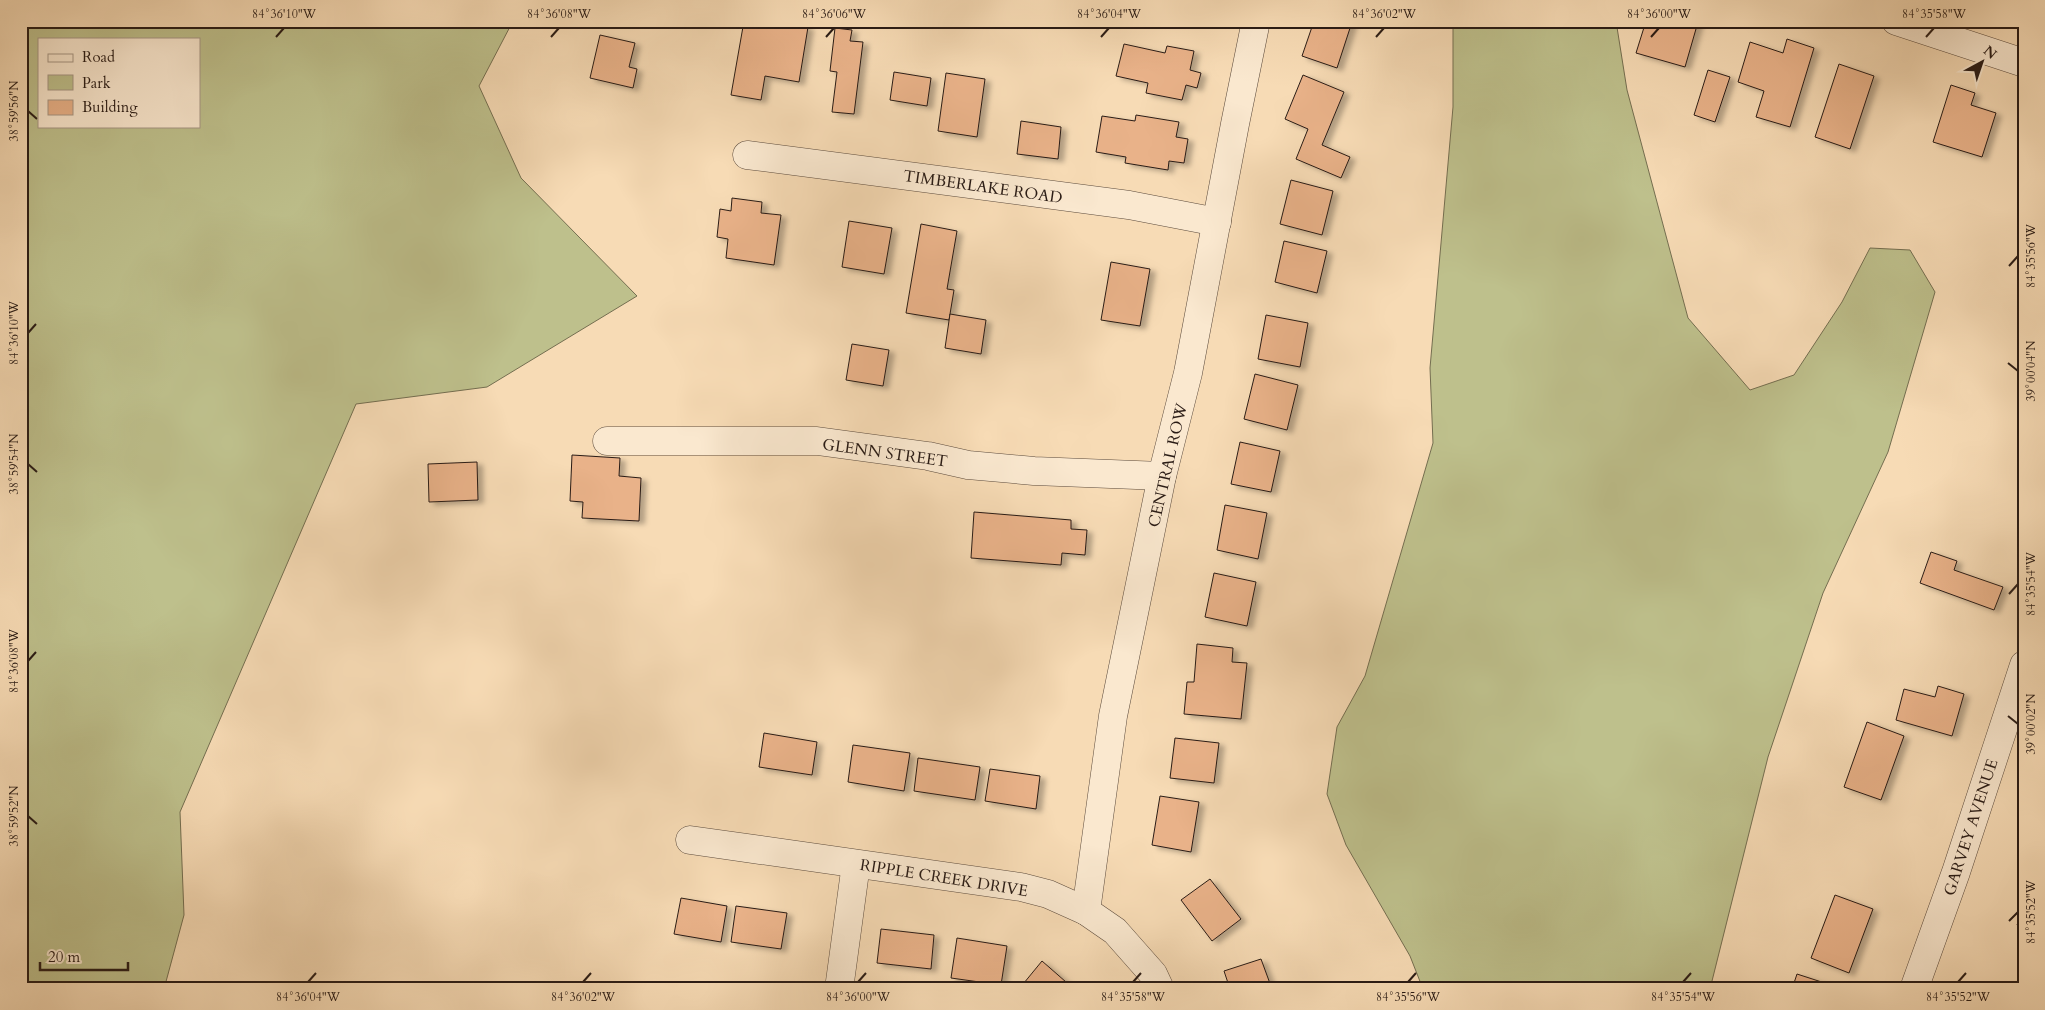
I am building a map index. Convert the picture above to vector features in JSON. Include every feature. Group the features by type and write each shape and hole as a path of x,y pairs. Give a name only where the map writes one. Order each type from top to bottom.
{"street":[{"name":"CENTRAL ROW","path":"1086,911 1113,716 1162,476 1188,373 1256,21"},
{"path":"1896,21 2024,63"},
{"name":"TIMBERLAKE ROAD","path":"748,155 1129,205 1217,222"},
{"name":"GLENN STREET","path":"607,441 817,441 928,456 968,465 1034,471 1162,476"},
{"name":"GARVEY AVENUE","path":"1914,989 1956,872 2024,665"},
{"name":"RIPPLE CREEK DRIVE","path":"690,840 1021,887 1048,894 1086,911 1115,931 1153,974 1160,989"},
{"path":"838,989 856,864"}],"green space":[{"path":"21,21 513,21 479,86 521,178 637,296 487,387 356,404 180,812 184,915 164,989 21,989"},
{"path":"1453,21 1616,21 1627,90 1688,318 1750,390 1794,375 1842,302 1870,248 1910,250 1935,292 1888,452 1823,593 1768,757 1710,989 1423,989 1410,956 1346,845 1327,794 1337,727 1365,676 1433,443 1430,368 1453,107"}],"building":[{"path":"744,21 777,21 808,27 799,82 765,76 761,100 731,95"},
{"path":"1314,21 1352,22 1337,68 1302,56"},
{"path":"1646,21 1698,22 1685,67 1636,53"},
{"path":"835,28 852,30 850,41 863,42 854,114 832,112 837,72 830,71"},
{"path":"600,35 635,43 629,67 637,69 633,88 590,78"},
{"path":"1787,39 1814,48 1790,127 1756,117 1764,91 1738,82 1750,42 1783,53"},
{"path":"1124,44 1165,53 1167,46 1194,51 1190,70 1201,73 1197,88 1186,85 1182,100 1146,93 1148,83 1116,76"},
{"path":"1839,64 1874,76 1850,149 1815,137"},
{"path":"1708,70 1730,77 1715,122 1694,115"},
{"path":"894,72 931,78 927,106 890,100"},
{"path":"946,73 985,79 977,137 938,131"},
{"path":"1303,75 1344,92 1322,145 1350,157 1341,178 1296,159 1308,129 1285,119"},
{"path":"1951,85 1975,93 1971,105 1996,113 1982,157 1933,142"},
{"path":"1136,115 1179,122 1176,137 1188,139 1184,163 1169,161 1168,170 1125,163 1126,157 1096,152 1102,116 1135,121"},
{"path":"1021,121 1061,127 1058,159 1017,154"},
{"path":"1291,180 1333,191 1322,235 1280,224"},
{"path":"732,198 762,202 761,213 781,215 774,265 726,258 728,239 717,237 720,209 731,211"},
{"path":"849,221 892,228 884,274 842,267"},
{"path":"921,224 957,231 947,289 954,290 949,320 906,313"},
{"path":"1284,241 1327,251 1317,293 1275,282"},
{"path":"1111,262 1150,269 1140,326 1101,320"},
{"path":"950,314 986,320 981,354 945,348"},
{"path":"1266,315 1308,323 1300,367 1258,359"},
{"path":"852,344 889,350 883,386 846,380"},
{"path":"1255,374 1298,385 1287,430 1244,419"},
{"path":"1240,442 1280,451 1271,492 1231,484"},
{"path":"572,455 620,458 619,476 641,478 639,521 582,518 583,502 570,501"},
{"path":"477,462 478,500 429,502 428,464"},
{"path":"1225,505 1267,513 1258,559 1217,550"},
{"path":"974,512 1071,520 1071,529 1087,530 1085,555 1062,553 1061,565 971,558"},
{"path":"1931,552 1957,561 1954,570 2003,587 1994,610 1920,583"},
{"path":"1214,573 1256,582 1247,626 1205,617"},
{"path":"1197,644 1233,648 1232,662 1247,663 1241,719 1184,714 1187,682 1194,682"},
{"path":"1938,686 1964,694 1952,736 1896,720 1904,689 1935,697"},
{"path":"1867,722 1904,736 1881,800 1844,787"},
{"path":"764,733 817,742 812,775 759,767"},
{"path":"1175,738 1219,743 1214,783 1170,778"},
{"path":"853,745 910,753 904,791 848,782"},
{"path":"918,758 980,767 975,800 914,791"},
{"path":"990,769 1040,776 1036,809 985,801"},
{"path":"1160,796 1199,802 1191,852 1152,845"},
{"path":"1210,879 1241,919 1212,941 1181,900"},
{"path":"1835,895 1873,909 1849,973 1811,958"},
{"path":"681,898 727,906 721,942 674,934"},
{"path":"736,906 787,913 781,949 731,942"},
{"path":"2024,906 2024,927 2017,925"},
{"path":"881,929 934,935 931,969 877,963"},
{"path":"957,938 1007,946 1001,985 951,978"},
{"path":"1261,959 1272,989 1230,989 1224,971"},
{"path":"1042,961 1074,989 1019,989"},
{"path":"1797,974 1837,987 1837,989 1792,989"}]}
